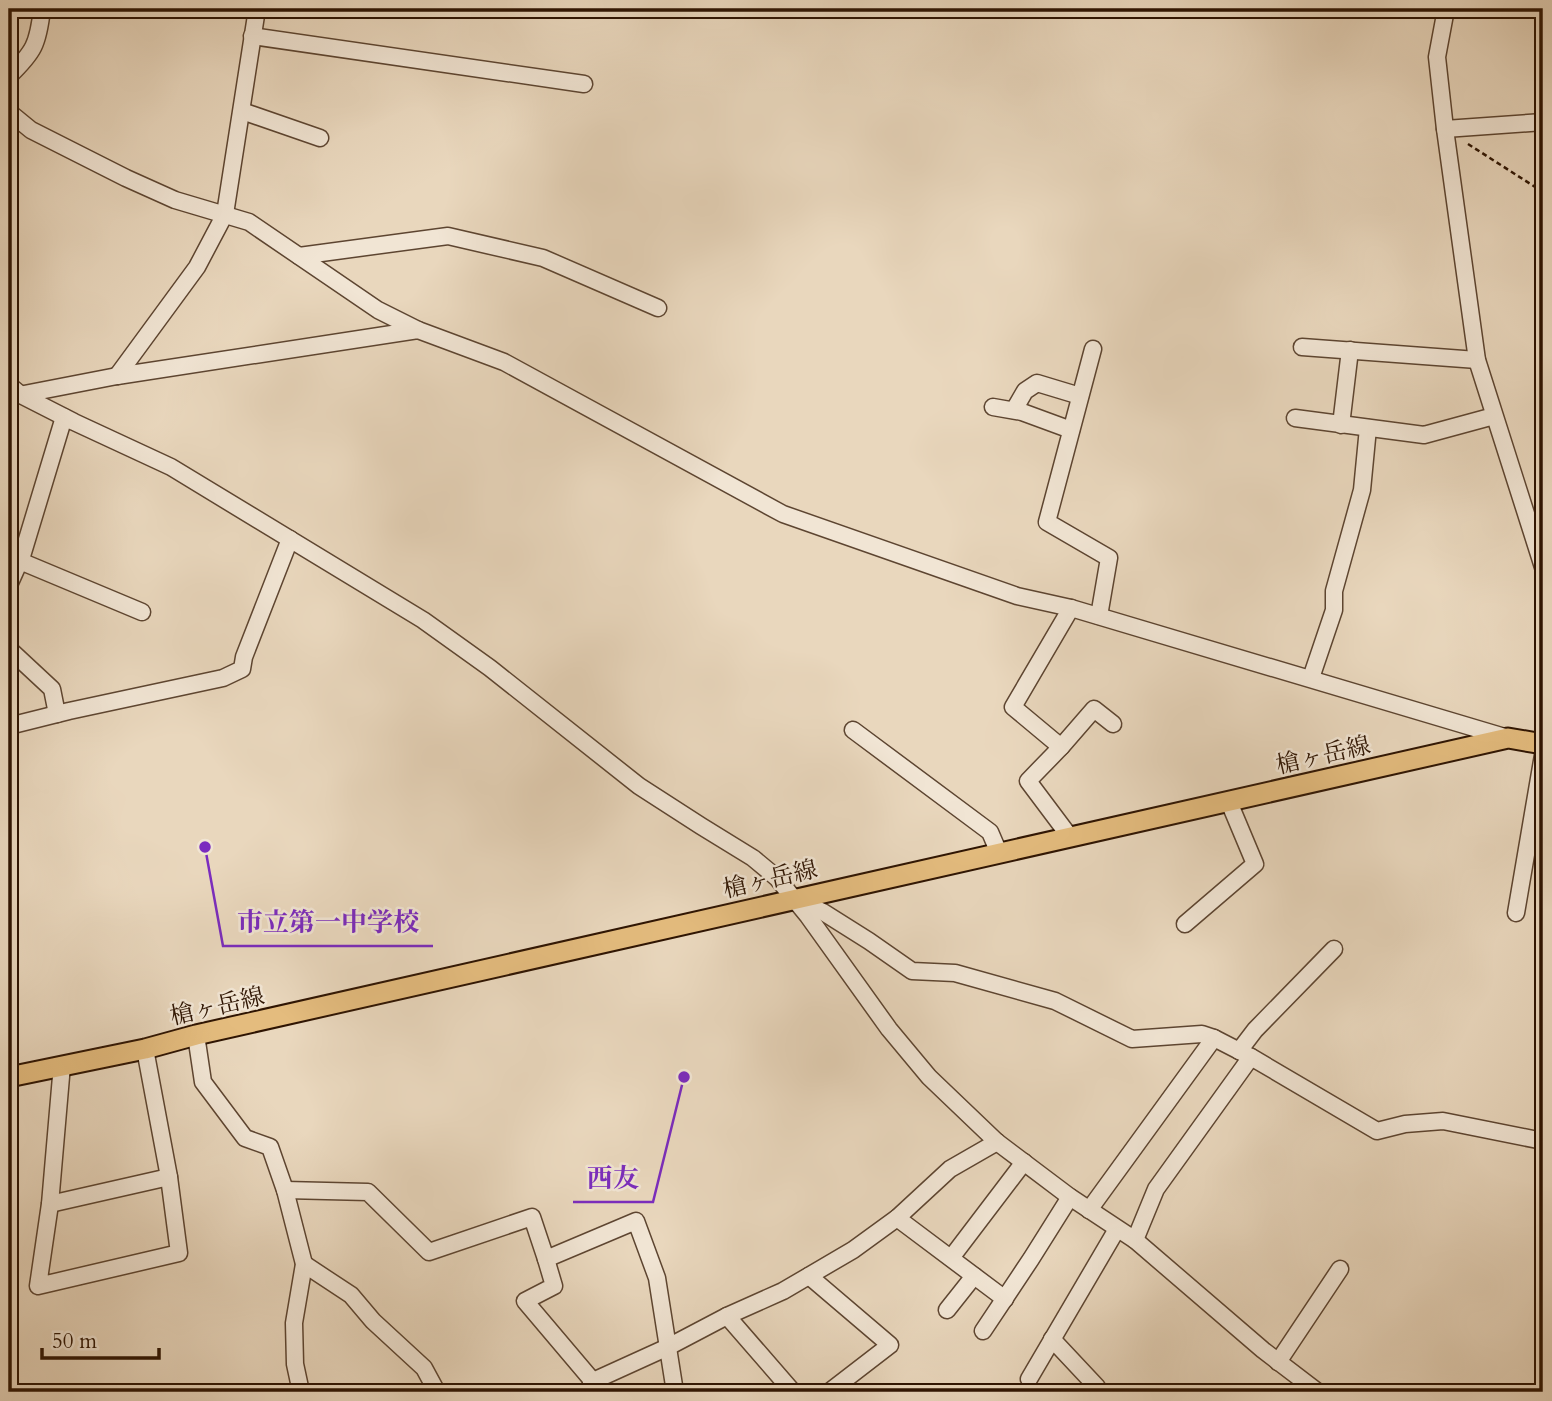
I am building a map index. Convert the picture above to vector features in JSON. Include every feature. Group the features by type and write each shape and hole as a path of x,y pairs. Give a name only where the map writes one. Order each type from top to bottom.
{"main road":[{"name":"槍ヶ岳線","path":"9,1077 145,1049 1508,738 1543,744"}],"street":[{"path":"9,76 29,57 40,33 43,9"},
{"path":"117,376 197,267 225,214 257,9"},
{"path":"1446,9 1437,57 1477,360 1543,567"},
{"path":"252,36 584,85"},
{"path":"9,111 31,130 126,178 175,200 249,222 378,310 418,330 505,362 783,514 1017,596 1099,616 1508,738"},
{"path":"242,111 320,138"},
{"path":"1445,129 1543,122"},
{"path":"299,256 448,236 542,258 658,308"},
{"path":"13,392 418,330"},
{"path":"1302,347 1477,360"},
{"path":"1093,349 1047,522 1109,558 1099,616"},
{"path":"1341,425 1350,350"},
{"path":"1014,410 1025,391 1037,383 1080,397"},
{"path":"13,392 171,467 423,620 490,668 639,786 752,858 777,878 808,916 890,1029 929,1077 997,1142 1070,1197 1135,1240 1278,1362 1318,1392"},
{"path":"993,407 1022,412 1072,430"},
{"path":"1295,418 1424,435 1494,416"},
{"path":"9,584 20,561 64,417"},
{"path":"1311,678 1334,610 1334,591 1362,490 1368,428"},
{"path":"9,726 223,678 242,669 244,657 290,539"},
{"path":"20,561 142,612"},
{"path":"1060,747 1013,707 1071,608"},
{"path":"9,649 52,689 57,714"},
{"path":"1070,837 1028,781 1094,709 1112,724"},
{"path":"853,730 990,832 999,853"},
{"path":"1516,913 1543,755"},
{"path":"1185,924 1255,864 1229,802"},
{"path":"794,899 823,912 869,940 912,971 955,973 1055,1001 1132,1039 1202,1034 1214,1038 1377,1131 1443,1121 1543,1141"},
{"path":"1135,1240 1156,1189 1245,1054 1255,1030 1334,949"},
{"path":"197,1035 203,1082 245,1138 270,1147 285,1190 304,1264 294,1323 295,1364 301,1392"},
{"path":"1089,1210 1214,1038"},
{"path":"62,1065 50,1204 38,1286 179,1253 169,1177 145,1049"},
{"path":"285,1190 368,1192 429,1252 532,1217 554,1286 525,1301 596,1387 727,1316 783,1291 853,1250 897,1218 950,1169 997,1142"},
{"path":"951,1258 1024,1162"},
{"path":"50,1204 169,1177"},
{"path":"982,1331 1070,1197"},
{"path":"897,1218 1004,1299"},
{"path":"546,1259 636,1221 657,1278 675,1392"},
{"path":"1029,1379 1117,1229"},
{"path":"304,1264 351,1295 373,1321 424,1368 437,1392"},
{"path":"1278,1362 1340,1269"},
{"path":"809,1276 890,1345 829,1392"},
{"path":"947,1310 974,1276"},
{"path":"727,1316 793,1392"},
{"path":"1052,1339 1097,1387"}],"path":[{"path":"1445,129 1543,192"}],"place":[{"name":"市立第一中学校","path":"205,847"},
{"name":"西友","path":"684,1077"}]}
